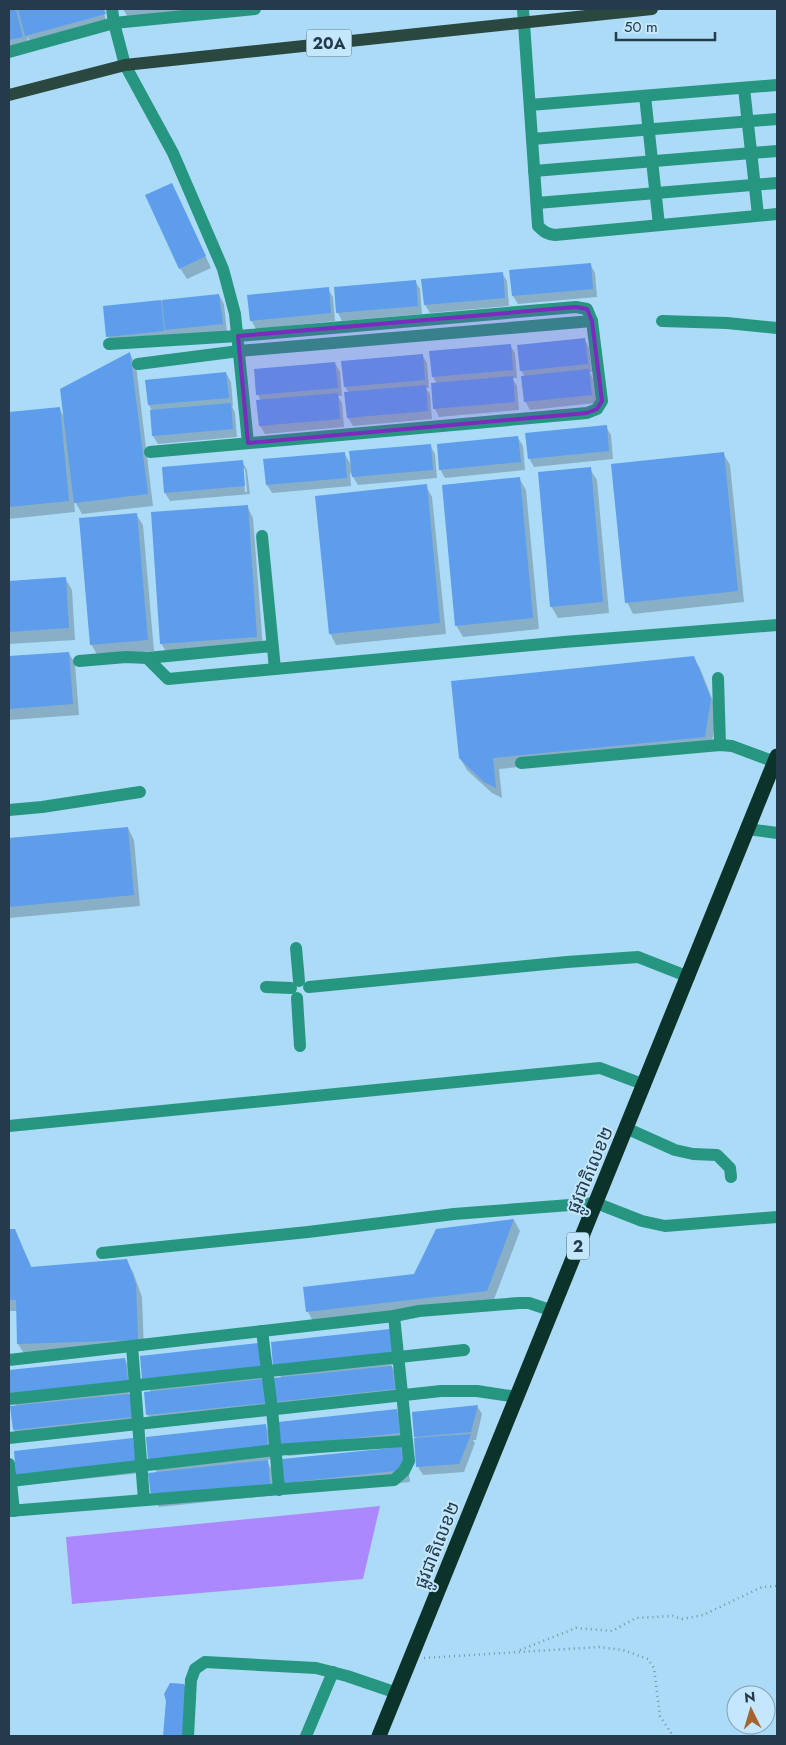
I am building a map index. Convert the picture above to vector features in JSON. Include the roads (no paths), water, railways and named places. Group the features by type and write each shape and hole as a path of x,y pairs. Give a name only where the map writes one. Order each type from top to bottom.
{"highway":[{"name":"ផ្លូវជាតិលេខ២","path":"379,1736 646,1085 776,759"}],"main road":[{"name":"20A","path":"9,95 125,65 622,10 652,9"}],"street":[{"path":"112,9 125,65 173,153 223,269 235,314 248,444"},
{"path":"9,52 114,24 255,9"},
{"path":"523,9 538,226 546,234 555,235 777,214"},
{"path":"530,105 777,85"},
{"path":"744,88 758,215"},
{"path":"646,96 658,225"},
{"path":"532,139 777,119"},
{"path":"534,171 777,151"},
{"path":"537,203 777,183"},
{"path":"109,344 238,336 576,307 587,309 592,322 602,401 598,409 587,413 150,452"},
{"path":"138,364 239,351 592,322"},
{"path":"662,322 727,323 777,328"},
{"path":"262,536 275,669"},
{"path":"148,658 168,679 564,642 777,625"},
{"path":"79,661 126,657 148,658 272,646"},
{"path":"718,678 720,745"},
{"path":"521,763 720,745 732,746 776,759"},
{"path":"9,810 42,807 140,792"},
{"path":"748,829 777,833"},
{"path":"296,948 300,1046"},
{"path":"266,987 299,989 566,962 638,957 689,977"},
{"path":"9,1126 600,1068 646,1085"},
{"path":"628,1129 676,1150 693,1154 717,1155 730,1168 731,1177"},
{"path":"102,1253 308,1232 454,1214 596,1203 642,1221 665,1226 777,1217"},
{"path":"9,1360 394,1316 418,1311 529,1303 552,1311"},
{"path":"9,1464 11,1511 394,1480 404,1471 409,1461 394,1316"},
{"path":"262,1331 272,1409 279,1490"},
{"path":"132,1346 144,1500"},
{"path":"9,1399 464,1350"},
{"path":"9,1438 441,1391 477,1391 517,1397"},
{"path":"11,1481 141,1464 275,1450 406,1441"},
{"path":"188,1736 191,1680 194,1669 205,1662 316,1668 397,1693"},
{"path":"306,1736 333,1672"}]}
